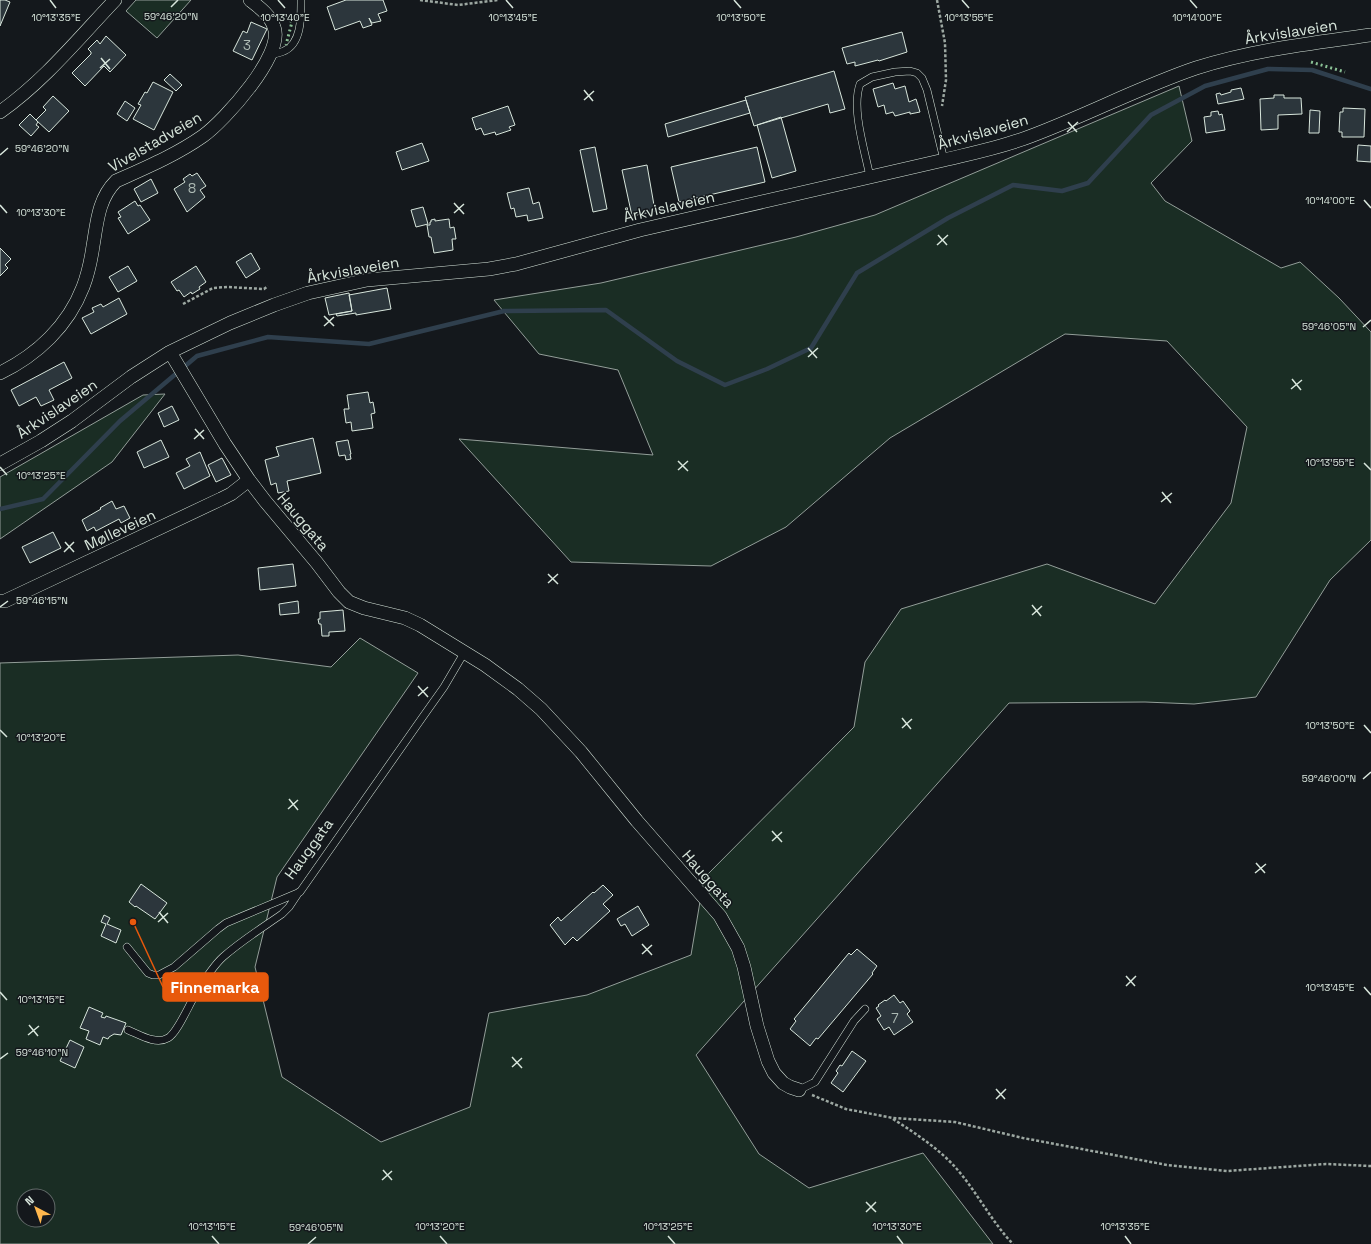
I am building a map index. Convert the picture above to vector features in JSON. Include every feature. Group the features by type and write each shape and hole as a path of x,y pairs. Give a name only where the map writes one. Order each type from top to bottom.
{"street":[{"path":"0,112 52,68 115,0"},
{"name":"Vivelstadveien","path":"0,373 25,359 45,342 64,323 78,301 84,286 100,209 103,199 112,185 116,181 188,145 208,132 240,100 252,84 269,56 275,38 275,28 263,10 250,0"},
{"name":"Årkvislaveien","path":"0,464 41,441 72,421 131,377 176,362 230,323 274,305 316,291 367,280 489,269 542,257 640,230 998,147 1030,137 1144,88 1197,68 1243,55 1282,47 1371,35"},
{"name":"Hauggata","path":"176,362 225,444 249,480 339,592 349,602 364,608 404,618 420,625 485,665 518,689 561,729 608,784 637,821 720,916 738,948 744,967 757,1026 768,1061 774,1073 783,1083 799,1090"},
{"name":"Mølleveien","path":"0,601 5,601 222,500 249,480"}],"lane":[{"path":"269,56 288,49 297,35 300,26 301,0"},
{"path":"870,177 861,134 856,99 860,84 872,77 895,72 910,71 917,73 922,78 928,90 944,160"},
{"name":"Hauggata","path":"127,947 148,974 159,975 174,967 212,933 226,923 300,892 444,687 464,653"},
{"path":"128,1030 156,1041 171,1037 200,987 218,962 231,950 282,914 300,892"},
{"path":"799,1090 815,1082 854,1021 864,1009"}],"path":[{"path":"420,0 458,5 498,0"},
{"path":"937,0 945,43 946,80 942,109"},
{"path":"183,304 214,288 227,287 264,289 268,286"},
{"path":"799,1090 846,1109 893,1118 955,1122 1023,1138 1167,1165 1227,1171 1326,1164 1371,1166"},
{"path":"893,1118 930,1143 956,1168 1002,1232 1014,1244"}],"green space":[{"path":"136,0 191,0 157,38 126,11"},
{"path":"1179,86 1192,141 1151,183 1165,201 1281,268 1300,262 1339,298 1371,332 1371,540 1330,580 1256,697 1194,704 1145,702 1009,703 696,1055 759,1154 809,1188 923,1153 993,1244 0,1244 0,663 238,655 331,667 360,638 418,673 277,877 255,967 282,1077 381,1142 470,1107 489,1013 587,995 691,955 704,878 854,727 865,662 901,609 1047,564 1155,604 1231,503 1247,427 1167,341 1065,334 890,438 786,527 711,566 571,562 459,439 653,455 618,370 539,354 494,300 601,283 796,237 875,215"},
{"path":"165,394 112,462 0,539 0,477 143,395"}],"building":[{"path":"0,0 10,2 0,26"},
{"path":"346,0 383,0 387,11 378,14 381,21 372,23 369,18 372,25 363,28 360,21 335,30 327,7"},
{"path":"251,22 267,29 252,60 233,51 243,31 247,33"},
{"path":"902,32 907,52 879,61 855,66 855,62 847,64 842,48"},
{"path":"106,36 126,55 110,72 104,66 85,86 72,73 91,54 88,49 97,40 100,44"},
{"path":"834,71 845,109 830,113 828,104 754,126 745,97"},
{"path":"170,74 182,85 176,91 164,80"},
{"path":"153,82 173,92 154,130 133,119 141,105 138,104 145,92 147,93"},
{"path":"893,83 895,89 905,86 909,102 916,99 920,112 910,114 910,112 895,116 893,112 886,114 884,105 878,107 873,89"},
{"path":"1241,88 1244,99 1218,104 1216,94 1220,93 1221,95 1231,92 1231,90"},
{"path":"1274,95 1284,95 1284,98 1301,98 1302,114 1278,115 1278,129 1261,130 1260,99 1274,98"},
{"path":"53,96 69,111 49,132 36,120 46,110 43,107"},
{"path":"746,100 750,113 668,137 665,124"},
{"path":"125,101 135,108 127,121 117,114"},
{"path":"508,106 515,125 509,127 511,130 496,135 495,132 484,135 481,128 476,130 472,118"},
{"path":"1343,108 1365,109 1364,137 1342,137 1342,132 1339,132 1340,112 1343,112"},
{"path":"1310,110 1320,111 1319,133 1309,133"},
{"path":"1218,111 1219,115 1222,114 1225,130 1206,133 1204,117 1211,116 1211,112"},
{"path":"30,114 38,122 36,125 39,127 31,136 19,125"},
{"path":"781,117 796,171 772,178 757,125"},
{"path":"422,143 429,161 402,170 396,152"},
{"path":"1358,145 1371,146 1371,162 1357,161"},
{"path":"595,147 607,209 593,212 580,150"},
{"path":"757,147 765,182 679,202 671,167"},
{"path":"647,165 655,211 632,216 622,170"},
{"path":"197,173 206,186 200,190 205,197 187,212 174,189 185,182 183,179 190,174 192,176"},
{"path":"151,179 158,193 141,202 134,189"},
{"path":"529,188 533,204 539,202 543,218 528,221 527,215 516,217 514,208 511,209 507,193"},
{"path":"135,201 138,206 140,205 150,220 128,234 118,218 121,217 118,212"},
{"path":"423,207 428,224 416,227 411,210"},
{"path":"435,219 435,221 449,219 450,228 454,227 456,239 452,239 453,250 434,253 427,225 430,225 431,220"},
{"path":"0,248 11,259 5,265 8,268 0,276"},
{"path":"251,253 260,269 246,278 236,262"},
{"path":"128,266 137,281 118,292 109,277"},
{"path":"196,266 206,282 199,287 200,289 192,294 191,292 184,297 179,290 177,291 171,282"},
{"path":"387,288 391,309 356,315 356,313 337,316 336,314 352,311 349,295"},
{"path":"349,293 352,311 329,315 325,298"},
{"path":"119,298 127,314 91,334 82,318 94,312 92,308 101,304 103,307"},
{"path":"64,362 72,378 49,390 54,400 41,406 36,397 19,406 11,390"},
{"path":"368,392 370,403 373,402 375,413 371,414 373,428 352,431 351,422 346,423 344,409 349,409 347,395"},
{"path":"172,406 179,420 164,427 158,413"},
{"path":"313,438 321,473 287,481 289,491 278,493 276,483 271,485 265,460 279,456 276,447"},
{"path":"161,440 169,457 144,468 137,452"},
{"path":"348,440 351,459 346,460 345,455 339,456 336,442"},
{"path":"200,452 210,476 184,489 176,473 190,466 186,459"},
{"path":"222,458 231,475 216,482 208,465"},
{"path":"112,501 116,509 124,506 130,518 121,523 119,519 96,531 94,527 87,531 82,520"},
{"path":"53,532 61,548 30,563 22,547"},
{"path":"293,564 296,586 260,590 258,568"},
{"path":"298,601 299,613 280,615 279,604"},
{"path":"343,610 345,631 329,632 329,636 322,636 321,624 319,624 318,619 320,619 320,612"},
{"path":"141,884 167,903 155,919 129,902"},
{"path":"603,885 613,895 603,904 610,911 577,941 573,937 565,945 550,925 558,917 561,921"},
{"path":"638,906 649,925 632,936 625,924 621,926 617,919"},
{"path":"104,915 110,918 107,924 121,930 116,943 101,936 106,924 101,922"},
{"path":"857,949 877,966 872,973 873,974 818,1039 816,1038 810,1046 790,1029 796,1021 794,1019 849,953 851,955"},
{"path":"894,995 900,1003 903,1001 910,1011 907,1014 913,1022 894,1035 889,1027 884,1030 877,1019 881,1016 876,1008 879,1006 878,1005"},
{"path":"89,1007 103,1013 101,1017 105,1018 106,1016 126,1023 121,1035 114,1034 108,1039 103,1037 100,1045 86,1039 89,1031 80,1028"},
{"path":"70,1040 84,1047 75,1068 60,1061"},
{"path":"852,1051 866,1061 843,1092 831,1083 838,1073 836,1071 840,1065 842,1066"}],"waterway":[{"path":"0,509 43,499 120,421 197,356 268,337 369,344 504,311 606,310 677,361 725,385 767,369 811,348 857,273 948,218 1013,185 1062,191 1088,183 1151,115 1205,86 1268,69 1312,70 1371,89"}],"hedge":[{"path":"282,15 292,22 286,45"},
{"path":"1311,62 1345,72"}],"place":[{"name":"Finnemarka","path":"133,922"}]}
